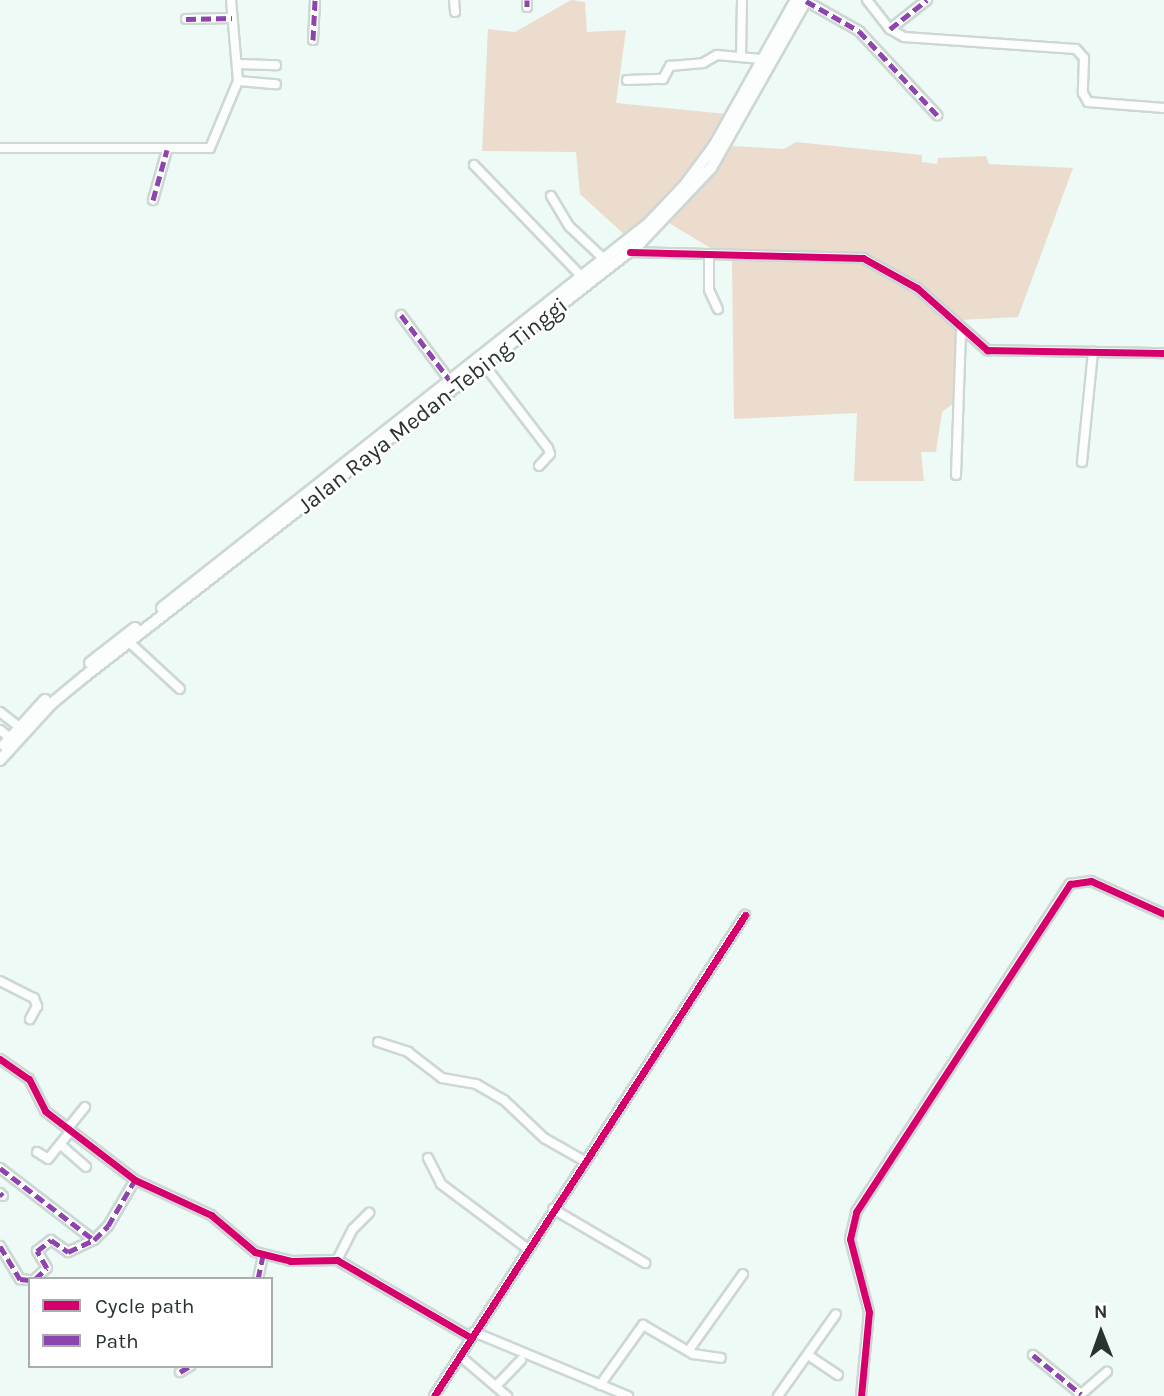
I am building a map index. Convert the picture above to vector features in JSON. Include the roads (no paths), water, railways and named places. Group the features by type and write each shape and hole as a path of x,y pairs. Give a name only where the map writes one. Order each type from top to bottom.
{"highway":[{"name":"Jalan Raya Medan-Tebing Tinggi","path":"0,750 5,733 18,726 103,653 451,382 649,223 698,170 796,0"},
{"name":"Jalan Raya Medan-Tebing Tinggi","path":"0,760 51,704 630,252 711,169 806,0"}],"street":[{"path":"0,148 211,148 238,81 239,64 231,0"},
{"path":"313,40 315,0"},
{"path":"454,0 455,12"},
{"path":"741,57 742,0"},
{"path":"806,0 859,30 937,115"},
{"path":"867,0 890,29 911,39 1076,49 1084,58 1083,93 1088,102 1164,108"},
{"path":"890,29 927,0"},
{"path":"186,19 232,18"},
{"path":"627,80 663,79 670,66 703,63 719,54 761,59"},
{"path":"239,64 276,65"},
{"path":"238,81 276,84"},
{"path":"153,200 167,150"},
{"path":"474,165 583,278"},
{"path":"551,195 569,226 605,260"},
{"path":"630,252 863,258 916,288 961,332 992,351 1164,353"},
{"path":"709,256 709,290 718,309"},
{"path":"401,315 451,382"},
{"path":"956,475 961,332"},
{"path":"1082,462 1093,352"},
{"path":"485,366 548,448 550,454 539,466"},
{"path":"129,642 180,689"},
{"path":"0,712 18,726"},
{"path":"861,1396 870,1312 850,1240 856,1212 1070,884 1091,881 1164,914"},
{"path":"434,1396 745,915"},
{"path":"0,981 34,998 37,1006 30,1018"},
{"path":"378,1042 408,1052 442,1078 476,1084 504,1100 544,1138 586,1162"},
{"path":"0,1059 25,1074 45,1111 135,1180 211,1215 263,1255 290,1261 337,1260 472,1335 624,1395"},
{"path":"37,1152 47,1160 61,1145 85,1107"},
{"path":"61,1145 86,1167"},
{"path":"428,1158 441,1184 528,1249"},
{"path":"0,1168 93,1240"},
{"path":"37,1277 47,1269 37,1251 51,1240 70,1252 93,1240 108,1226 135,1180"},
{"path":"553,1209 645,1263"},
{"path":"337,1260 353,1229 369,1213"},
{"path":"0,1246 20,1279 28,1280"},
{"path":"258,1277 263,1255"},
{"path":"689,1350 743,1274"},
{"path":"778,1396 836,1314"},
{"path":"600,1385 643,1325 689,1350 721,1357"},
{"path":"808,1355 838,1375"},
{"path":"1033,1355 1080,1395 1107,1372"},
{"path":"460,1356 507,1396"},
{"path":"496,1386 521,1360"},
{"path":"180,1372 187,1368"}]}
